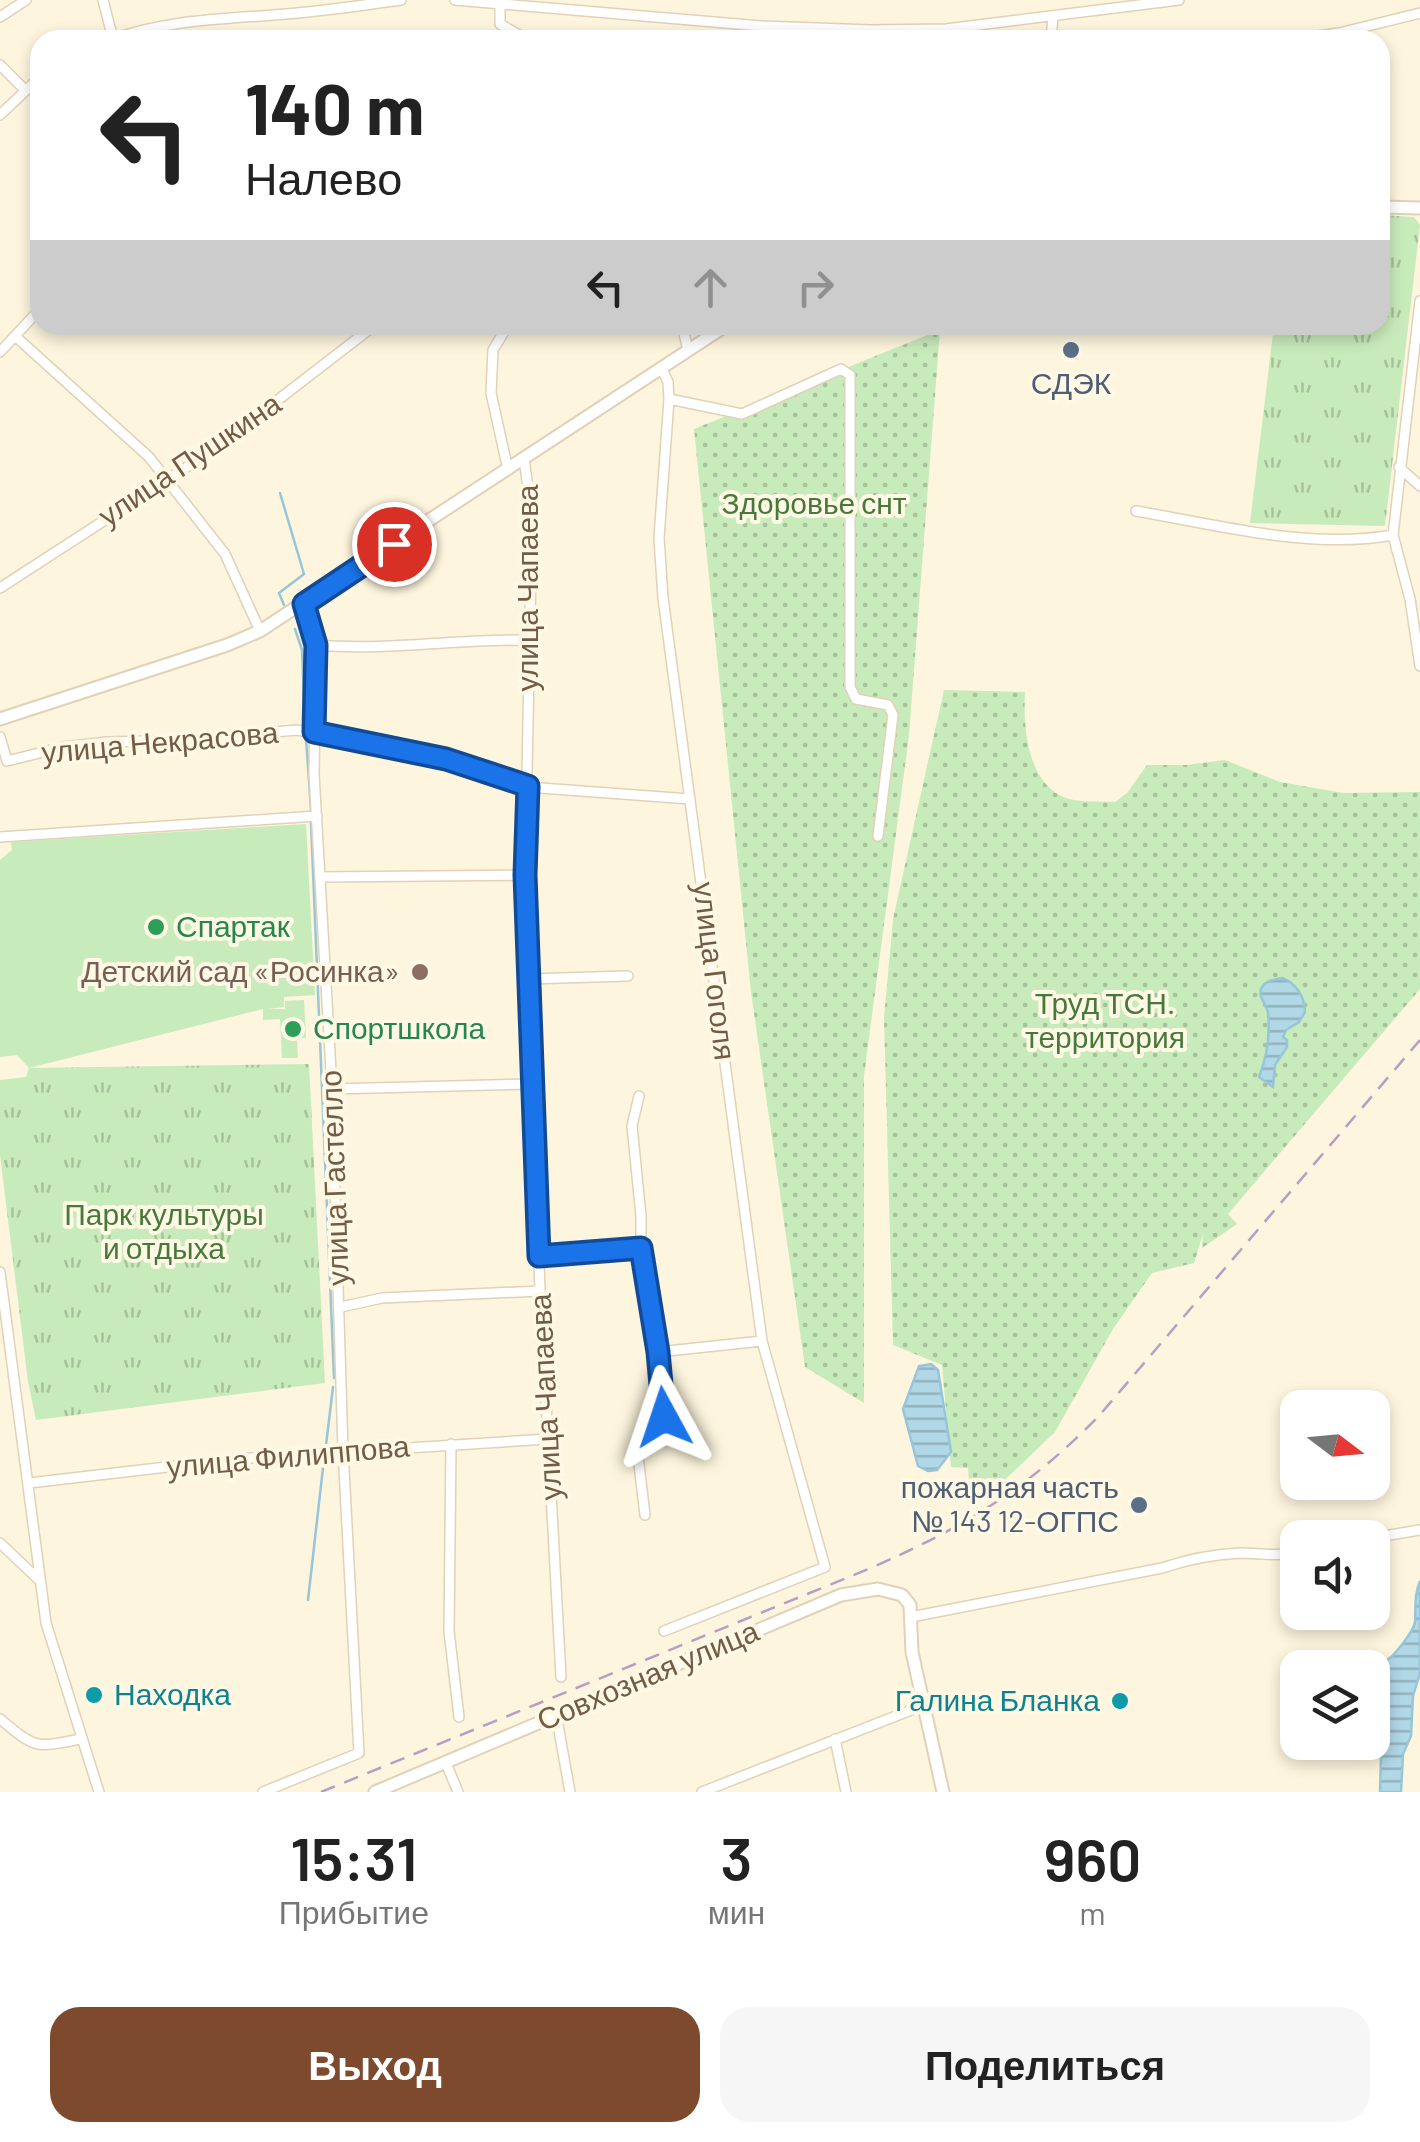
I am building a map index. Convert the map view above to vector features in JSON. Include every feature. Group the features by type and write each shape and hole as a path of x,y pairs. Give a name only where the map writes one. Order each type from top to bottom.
{"street":[{"path":"0,17 26,0"},
{"path":"102,0 110,30"},
{"path":"143,30 401,0"},
{"path":"455,0 835,30 946,29 1178,0"},
{"path":"500,6 500,24 510,30"},
{"path":"1346,30 1420,13"},
{"path":"1051,30 1053,16"},
{"path":"0,65 25,90"},
{"path":"0,115 30,86"},
{"path":"1390,207 1420,208"},
{"path":"1420,302 1393,535 1410,599 1420,666"},
{"path":"0,352 30,320"},
{"name":"улица Пушкина","path":"0,588 256,419 362,335"},
{"path":"502,335 494,350 491,393 508,470"},
{"path":"684,335 688,350"},
{"path":"0,719 260,632 711,335"},
{"path":"15,336 149,457 168,479 225,554 260,632"},
{"name":"улица Гоголя","path":"662,369 670,399 660,554 762,1342 825,1567 664,1631"},
{"path":"670,399 742,414 840,369 850,374 850,687 856,699 888,705 893,715 878,836"},
{"path":"1409,392 1420,398"},
{"name":"улица Чапаева","path":"524,459 530,501 525,875 528,978 561,1676"},
{"path":"1398,467 1420,486"},
{"path":"1136,511 1260,534 1351,539 1393,535"},
{"name":"улица Гастелло","path":"263,1792 359,1753 317,816 316,645 304,604"},
{"path":"316,645 361,647 468,639 530,640"},
{"name":"улица Некрасова","path":"0,736 8,761 63,747 106,742 182,740 278,730 314,732 432,756 528,786 690,798"},
{"path":"0,837 317,816"},
{"path":"322,877 525,875"},
{"path":"528,978 628,976"},
{"path":"332,1089 532,1084"},
{"path":"639,1096 632,1126 641,1248 664,1417 646,1426 638,1456 645,1515"},
{"path":"539,1256 641,1248"},
{"path":"0,1272 38,1578 54,1654 99,1792"},
{"path":"340,1307 382,1298 540,1292"},
{"path":"658,1352 762,1342"},
{"name":"улица Филиппова","path":"29,1483 236,1459 548,1439"},
{"path":"451,1444 449,1631 458,1717"},
{"path":"1390,1535 1420,1530"},
{"path":"16,1556 26,1554 34,1542"},
{"path":"0,1543 38,1578"},
{"path":"944,1792 912,1652 911,1617 932,1616 1162,1568 1194,1557 1280,1554"},
{"name":"Совхозная улица","path":"374,1792 852,1592 896,1592 907,1600 911,1617"},
{"path":"702,1792 924,1705"},
{"path":"556,1714 570,1792"},
{"path":"0,1719 31,1744 80,1739"},
{"path":"835,1740 846,1792"},
{"path":"446,1763 458,1792"}],"green space":[{"path":"1390,216 1414,217 1420,225 1385,526 1250,523 1273,335 1390,335"},
{"name":"Здоровье снт","path":"928,335 940,335 909,735 864,1076 864,1403 805,1367 751,992 694,429"},
{"name":"Труд ТСН. территория","path":"944,690 1025,692 1027,737 1035,767 1053,791 1072,800 1115,802 1127,793 1147,765 1225,760 1280,782 1344,793 1420,792 1420,989 1228,1214 1237,1224 1202,1248 1203,1234 1194,1263 1152,1273 1113,1329 1055,1432 988,1496 974,1498 968,1468 951,1467 942,1365 893,1345 884,1018 893,919"},
{"name":"Спартак","path":"306,824 315,995 284,997 284,1007 268,1009 285,1009 285,1001 304,1000 306,1038 297,1038 298,1058 282,1058 280,1019 263,1020 263,1009 29,1068 17,1055 0,1057 0,860 12,850 11,842"},
{"name":"Парк культуры и отдыха","path":"309,1064 325,1383 36,1420 0,1155 0,1080 26,1077 29,1068"}],"water":[{"path":"1282,978 1299,991 1305,1012 1283,1037 1287,1047 1275,1065 1273,1087 1259,1077 1269,1029 1260,992 1267,982"},
{"path":"931,1364 938,1370 951,1452 937,1470 928,1471 918,1466 903,1409 919,1366"},
{"path":"1420,1581 1420,1673 1413,1696 1411,1736 1403,1754 1401,1792 1380,1792 1381,1760 1390,1760 1390,1658 1415,1622"}],"waterway":[{"path":"280,493 304,574 279,593 284,605"},
{"path":"295,629 302,650 305,724"},
{"path":"306,738 311,809"},
{"path":"311,823 334,1378"},
{"path":"326,1445 333,1387"},
{"path":"308,1600 324,1459"}],"railway":[{"path":"321,1792 871,1568 992,1505 1045,1466 1098,1417 1420,1040"}],"place":[{"name":"СДЭК","path":"1071,350"},
{"name":"Спартак","path":"156,927"},
{"name":"Детский сад «Росинка»","path":"420,972"},
{"name":"Спортшкола","path":"293,1029"},
{"name":"пожарная часть № 143 12-ОГПС","path":"1139,1505"},
{"name":"Находка","path":"94,1695"},
{"name":"Галина Бланка","path":"1120,1701"}],"route":[{"path":"394,544 304,604 316,645 314,732 446,759 528,786 525,875 539,1256 641,1248 647,1269 664,1417"}]}
